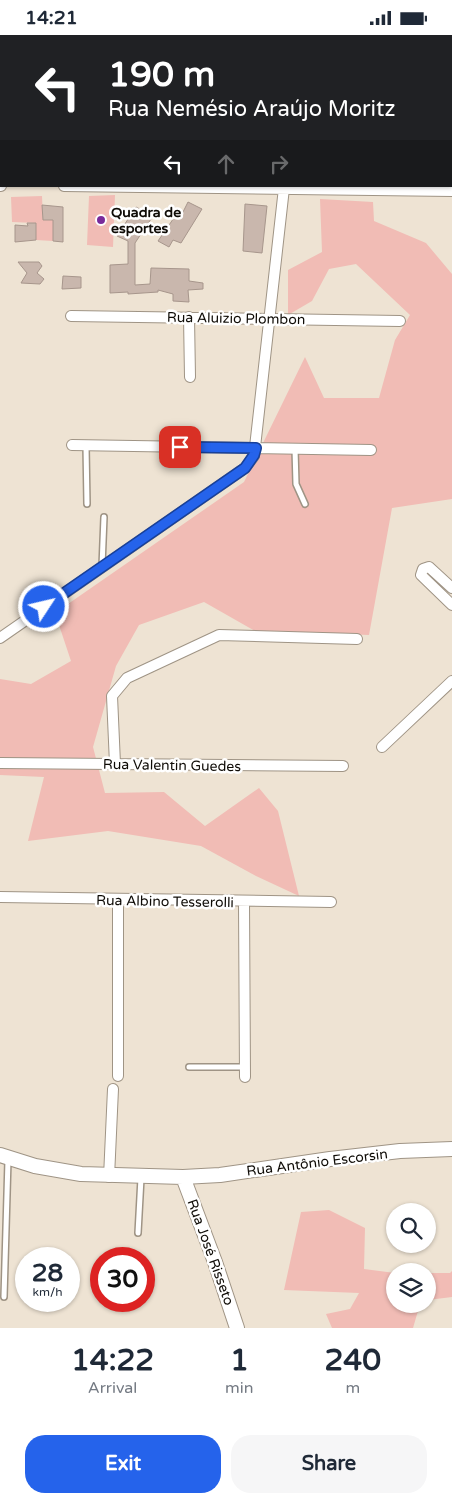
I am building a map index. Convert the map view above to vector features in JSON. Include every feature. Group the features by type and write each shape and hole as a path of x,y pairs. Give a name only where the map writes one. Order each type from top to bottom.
{"main road":[{"name":"Rua Antônio Escorsin","path":"2,1158 72,1173 109,1177 183,1177 220,1175 400,1151 452,1149"},
{"name":"Rua José Risseto","path":"183,1177 218,1270 237,1328"}],"street":[{"path":"174,187 452,191"},
{"path":"0,637 245,468 254,455 271,319 284,188"},
{"name":"Rua Aluizio Plombon","path":"71,316 400,321"},
{"path":"189,317 190,377"},
{"path":"72,445 371,450"},
{"path":"452,588 429,567 423,569 421,575 452,605"},
{"path":"115,764 112,696 127,678 219,635 357,639"},
{"path":"382,747 452,681"},
{"name":"Rua Valentin Guedes","path":"0,763 343,767"},
{"name":"Rua Albino Tesserolli","path":"0,897 331,902"},
{"path":"118,900 118,1076"},
{"path":"244,902 245,1072"},
{"path":"109,1177 113,1089"}],"lane":[{"path":"86,445 87,504"},
{"path":"294,449 296,484 305,504"},
{"path":"102,566 104,517"},
{"path":"189,1067 245,1072"},
{"path":"2,1158 4,1297"},
{"path":"138,1233 141,1177"}],"shaded area":[{"name":"Quadra de esportes","path":"115,195 113,247 87,245 89,196"},
{"path":"42,196 43,219 53,220 53,241 36,240 36,223 12,222 11,197"},
{"path":"320,199 373,202 374,221 426,243 452,274 452,499 392,508 369,635 255,631 204,602 139,625 116,666 93,747 105,793 164,792 205,826 259,788 278,811 299,896 256,876 201,846 108,831 28,841 44,777 0,775 0,679 31,684 71,661 55,613 244,482 305,357 324,398 379,398 395,340 410,315 356,264 329,269 312,301 288,315 288,270 322,252"},
{"path":"329,1210 365,1228 364,1269 386,1272 386,1313 417,1313 413,1328 332,1328 326,1314 350,1309 359,1293 284,1290 301,1212"},
{"path":"452,1271 452,1297 436,1299 436,1273 450,1273"}],"building":[{"path":"188,202 202,209 181,243 173,240 169,247 158,241 178,212 182,214"},
{"path":"245,204 267,206 262,253 243,251"},
{"path":"42,205 63,207 63,242 53,241 53,220 43,220"},
{"path":"136,207 153,216 135,243 135,285 150,284 151,268 189,269 189,281 203,283 203,289 188,290 189,302 173,301 173,294 158,290 158,292 128,294 128,292 110,293 110,265 128,264 128,241 117,236"},
{"path":"27,223 36,223 36,240 15,242 15,225 28,226"},
{"path":"18,262 39,262 42,266 37,273 44,279 40,284 21,283 27,273"},
{"path":"63,276 81,277 81,288 62,289"}],"place":[{"name":"Quadra de esportes","path":"101,220"}],"route":[{"path":"44,607 245,468 254,455 256,448 180,447"}]}
